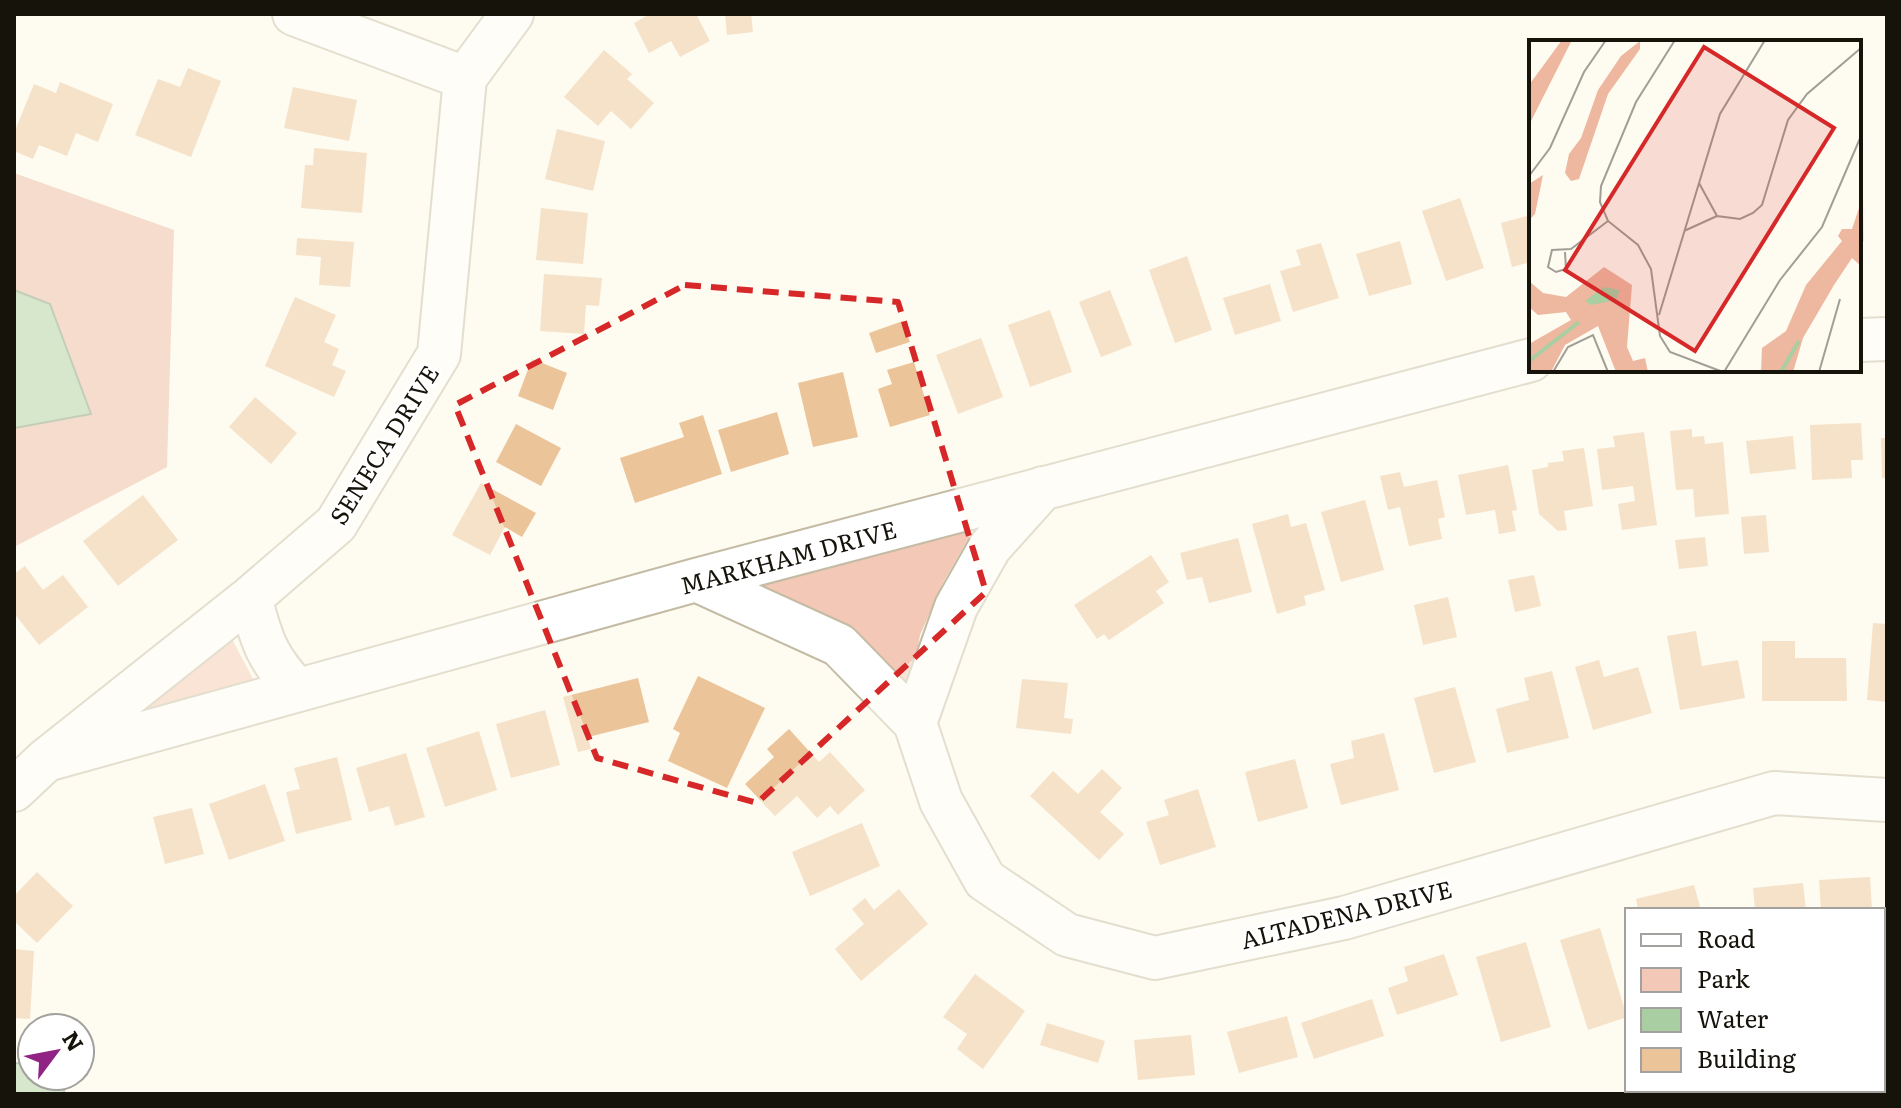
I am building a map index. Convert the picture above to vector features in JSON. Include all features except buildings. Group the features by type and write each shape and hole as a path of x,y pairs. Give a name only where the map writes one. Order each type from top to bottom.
{"street":[{"path":"294,14 465,78 512,14"},
{"name":"SENECA DRIVE","path":"14,790 46,760 250,598 336,524 439,354 465,78"},
{"path":"1861,340 1887,339"},
{"name":"MARKHAM DRIVE","path":"46,760 696,580 1529,361"},
{"path":"915,723 956,607 990,547 1043,488"},
{"name":"ALTADENA DRIVE","path":"696,580 839,645 915,723 941,801 985,880 1067,935 1155,958 1344,918 1774,793 1887,800"},
{"path":"250,598 263,646 297,690"}],"highlighted area":[{"path":"685,285 898,302 986,592 757,803 597,758 455,405"}],"green space":[{"path":"970,527 971,534 943,583 920,635 912,679 907,685 766,593 762,586 766,579"},
{"path":"229,640 233,641 253,679 252,684 156,711 149,708 152,699"}],"shaded area":[{"path":"14,173 174,230 167,467 14,547"}],"water":[{"path":"14,290 50,304 91,414 14,427"},
{"path":"14,1063 16,1092 64,1092 64,1094 14,1094"}]}
